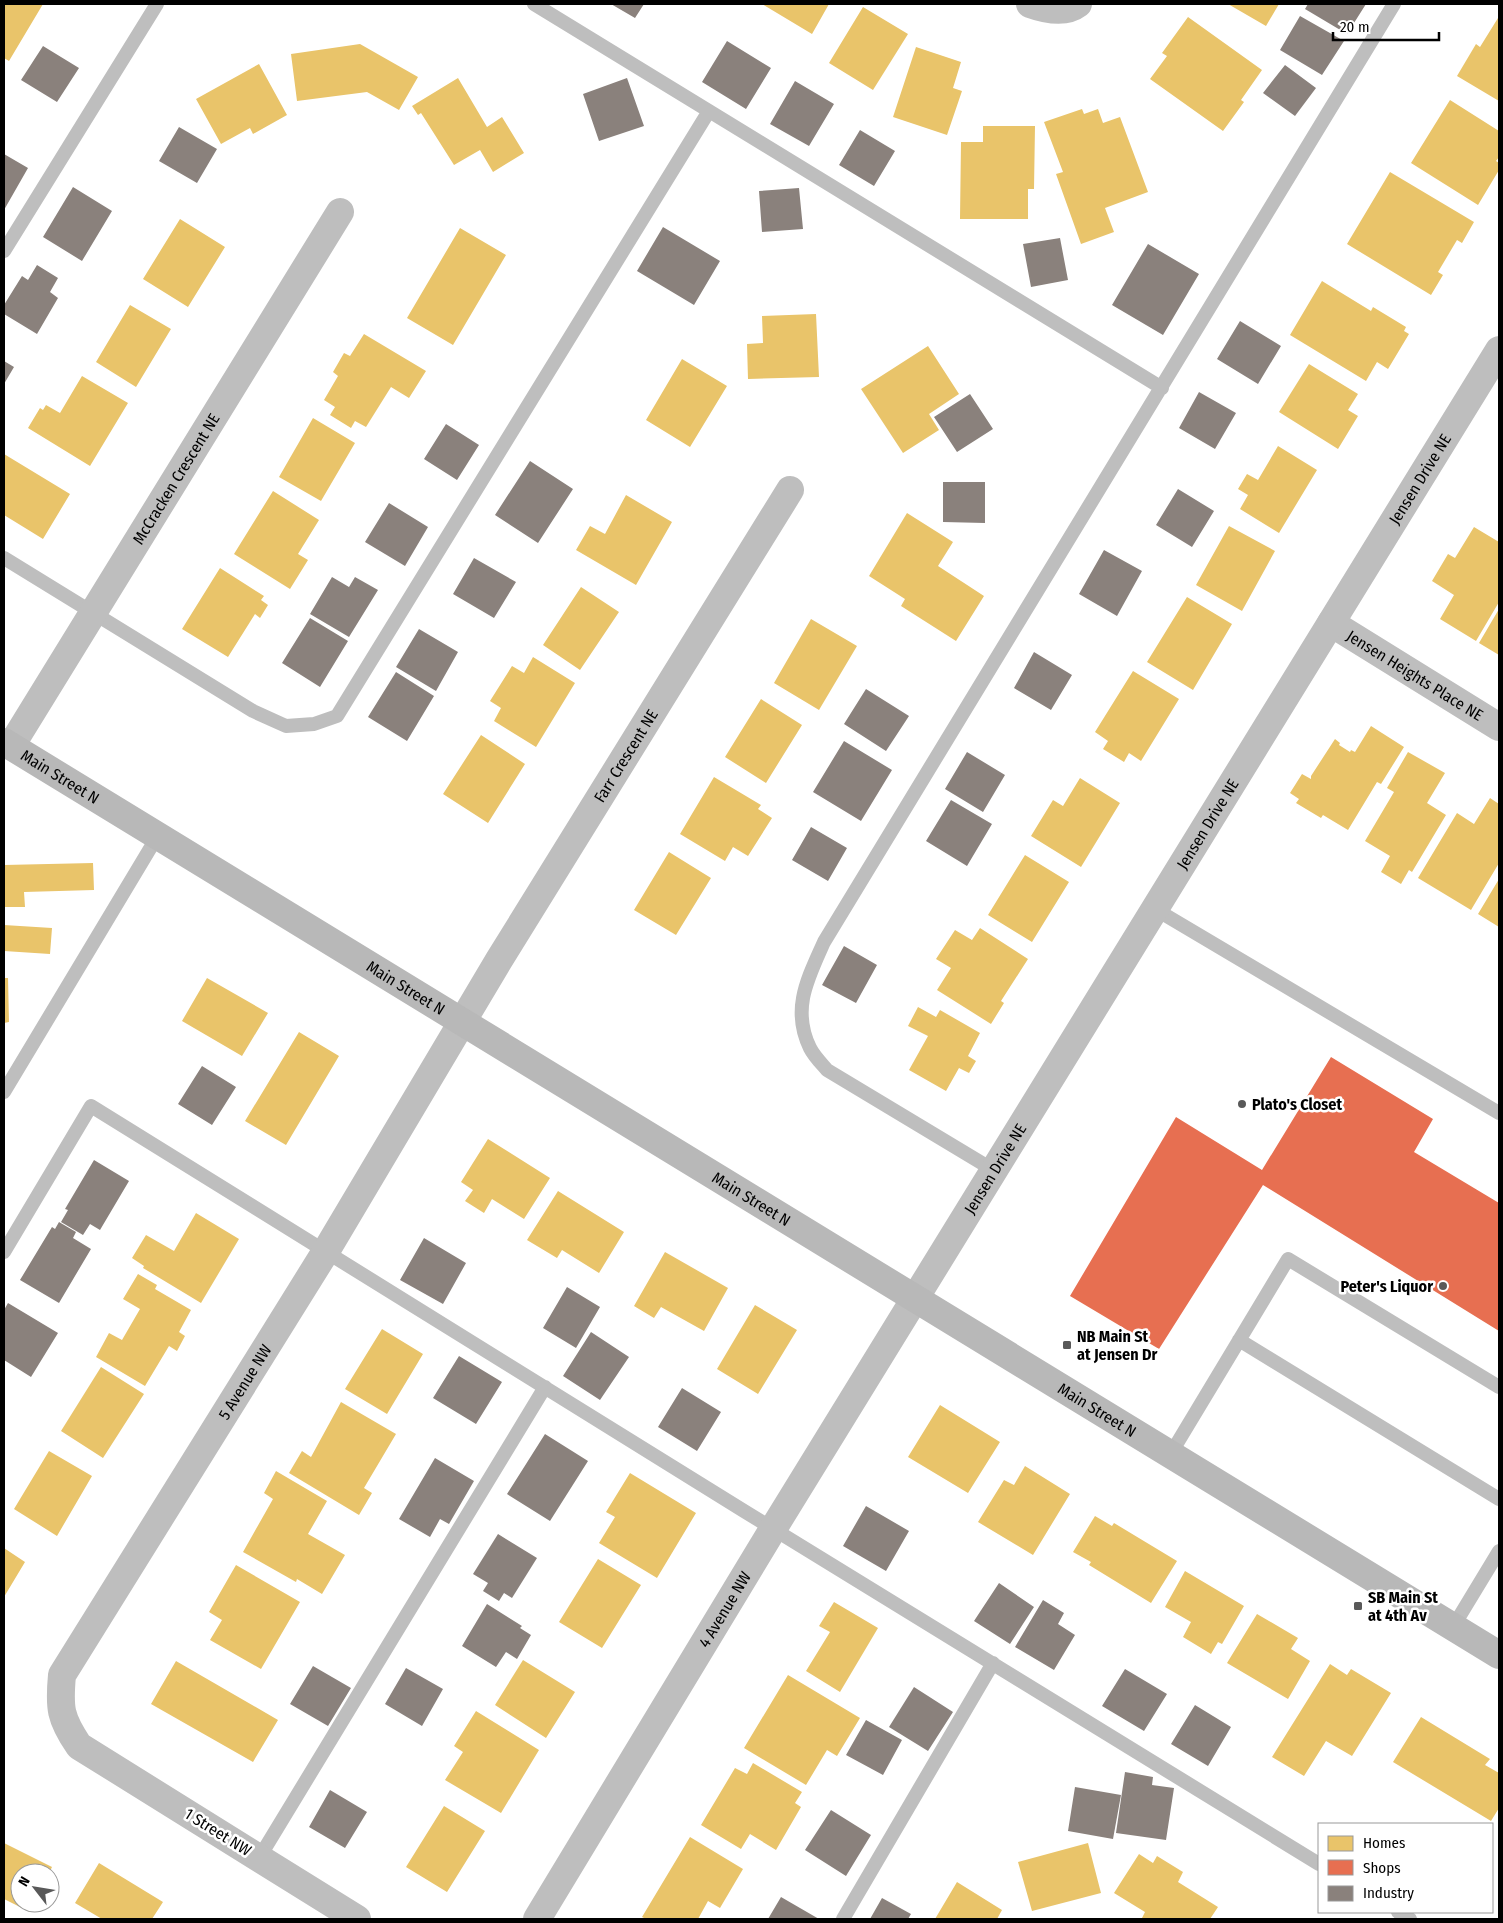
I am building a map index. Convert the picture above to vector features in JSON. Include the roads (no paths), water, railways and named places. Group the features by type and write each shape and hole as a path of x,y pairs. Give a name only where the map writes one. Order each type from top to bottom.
{"main road":[{"name":"Main Street N","path":"7,744 1499,1656"}],"street":[{"path":"1030,4 1046,9 1073,8 1078,4"},
{"name":"McCracken Crescent NE","path":"7,744 93,613 340,212"},
{"name":"Jensen Drive NE","path":"916,1299 1499,350"},
{"name":"Farr Crescent NE","path":"462,1022 790,490"},
{"name":"Jensen Heights Place NE","path":"1331,623 1499,727"},
{"name":"5 Avenue NW","path":"79,1746 64,1725 59,1700 62,1675 326,1251 462,1022"},
{"name":"4 Avenue NW","path":"537,1919 773,1529 916,1299"},
{"name":"1 Street NW","path":"79,1746 357,1919"}],"lane":[{"path":"4,252 157,4"},
{"path":"534,4 1162,388"},
{"path":"995,1171 827,1070 810,1048 800,1014 805,984 824,942 1394,4"},
{"path":"4,558 253,711 286,726 314,724 336,716 709,111"},
{"path":"4,1092 157,837"},
{"path":"1155,909 1499,1113"},
{"path":"4,1252 91,1106 773,1529 1318,1863"},
{"path":"1170,1455 1288,1259 1499,1386"},
{"path":"1238,1340 1499,1499"},
{"path":"259,1858 545,1387"},
{"path":"1453,1627 1499,1551"},
{"path":"843,1919 993,1663"}],"place":[{"name":"Plato's Closet","path":"1242,1104"},
{"name":"Peter's Liquor","path":"1443,1286"},
{"name":"NB Main St at Jensen Dr","path":"1067,1345"},
{"name":"SB Main St at 4th Av","path":"1358,1606"}]}
